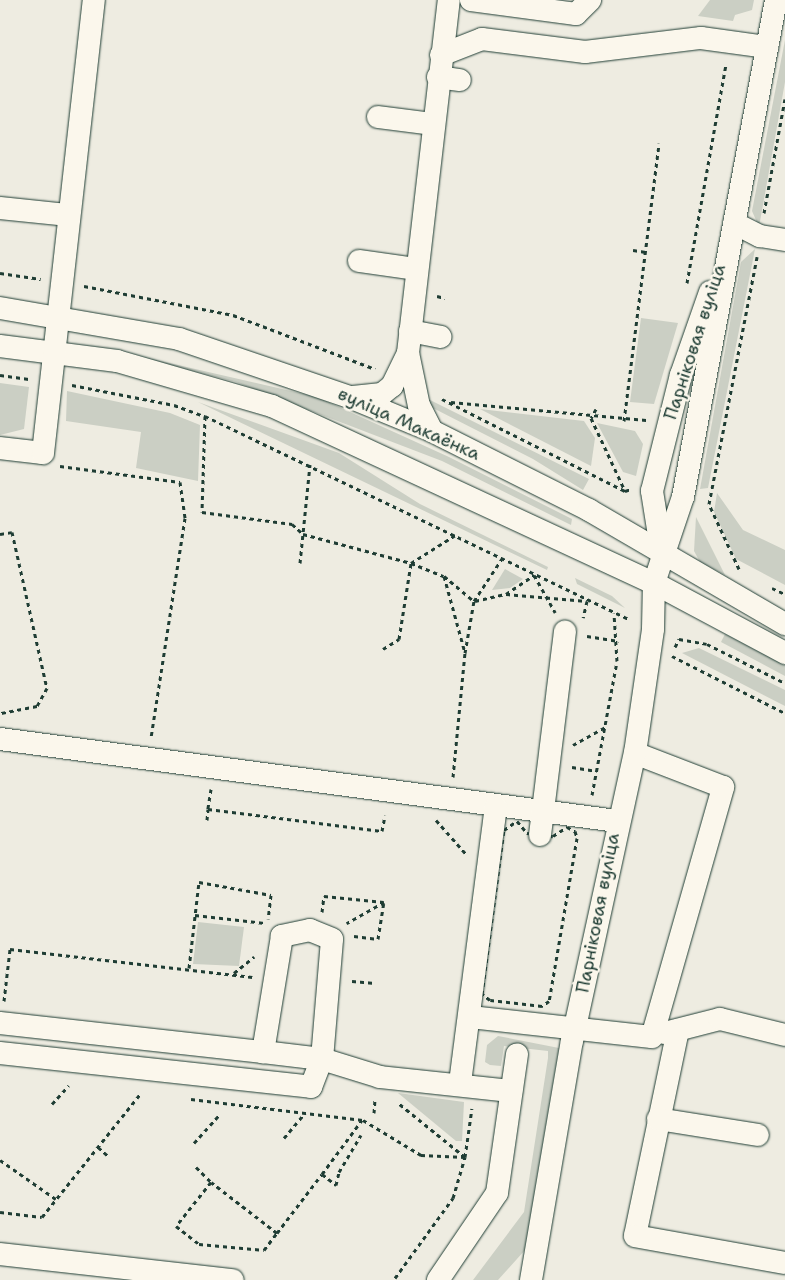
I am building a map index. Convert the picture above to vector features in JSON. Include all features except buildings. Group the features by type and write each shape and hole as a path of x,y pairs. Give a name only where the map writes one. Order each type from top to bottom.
{"street":[{"path":"0,448 43,453 56,314 94,0"},
{"path":"432,431 407,382 416,269 449,0"},
{"path":"471,0 576,14 590,0"},
{"name":"Парніковая вуліца","path":"532,1279 575,1026 617,822 635,753 653,629 654,583 661,549 683,497 767,47 778,10"},
{"path":"441,55 482,39 585,52 701,38 767,47"},
{"path":"438,78 460,80"},
{"path":"378,117 433,124"},
{"path":"0,208 68,215"},
{"path":"734,223 760,236 785,240"},
{"name":"Парніковая вуліца","path":"661,549 652,491 681,375 734,223"},
{"path":"359,261 416,269"},
{"name":"вуліца Макаёнка","path":"0,308 56,314 180,339 352,398 432,431 661,549 731,596 785,624"},
{"path":"409,342 440,337"},
{"path":"0,346 126,363 272,406 654,583 785,653"},
{"path":"352,398 382,394 407,382"},
{"path":"540,835 574,626"},
{"path":"0,739 213,766 496,807 544,811 585,806 617,822"},
{"path":"635,753 723,787 652,1037"},
{"path":"468,1084 470,1017 496,807"},
{"path":"0,1053 311,1087 322,1059 332,940 310,930 282,936 263,1052"},
{"path":"470,1017 575,1026 652,1037 720,1018 785,1035"},
{"path":"1,1024 322,1059 380,1077 468,1084 511,1091"},
{"path":"678,1030 634,1236 785,1263"},
{"path":"75,1061 78,1032"},
{"path":"438,1280 497,1193 517,1054"},
{"path":"658,1119 758,1135"},
{"path":"0,1254 233,1280"}],"path":[{"path":"686,294 724,65 733,66"},
{"path":"747,575 739,571 709,504 785,99"},
{"path":"624,421 660,143"},
{"path":"633,250 646,252"},
{"path":"0,273 180,301 233,315 407,382 625,491 636,487"},
{"path":"0,375 50,381 174,404 205,416 457,534 534,575 629,619"},
{"path":"448,402 624,421 652,420"},
{"path":"591,418 596,409"},
{"path":"649,430 653,414"},
{"path":"205,416 202,512 292,524 303,534 411,563 444,576 474,601"},
{"path":"591,418 625,491"},
{"path":"57,465 180,482 185,518 148,758"},
{"path":"300,563 310,465"},
{"path":"0,534 12,532 46,688 36,706 0,713"},
{"path":"383,649 400,639 411,563 457,534"},
{"path":"450,801 465,653 474,601 503,557"},
{"path":"506,594 534,575"},
{"path":"444,576 465,653"},
{"path":"762,582 785,594"},
{"path":"474,601 506,594 588,601"},
{"path":"574,626 588,601"},
{"path":"585,806 594,786 618,655 614,613"},
{"path":"785,683 707,644 679,639 670,655 785,713"},
{"path":"568,748 605,727"},
{"path":"207,820 213,766"},
{"path":"585,806 594,786"},
{"path":"208,809 382,831 385,815"},
{"path":"436,820 471,861 472,852"},
{"path":"517,821 527,833 540,835 553,836 567,827 575,831 577,838 549,1001 542,1006 490,1000 482,994 504,830 517,821"},
{"path":"189,968 199,877"},
{"path":"195,915 267,923 271,895 199,882"},
{"path":"351,924 351,936 378,939 384,902"},
{"path":"1,1024 2,995 10,949 275,979"},
{"path":"52,1104 69,1084"},
{"path":"394,1278 453,1198 464,1157 468,1084"},
{"path":"0,1212 42,1217 141,1093"},
{"path":"374,1114 376,1097 382,1098"},
{"path":"389,1100 464,1157"},
{"path":"284,1138 305,1113"},
{"path":"194,1143 220,1114"},
{"path":"211,1182 176,1226 198,1244 264,1250 363,1120 421,1155 464,1157"},
{"path":"322,1174 336,1185 339,1172 361,1135"},
{"path":"98,1147 108,1156"},
{"path":"0,1160 56,1199"},
{"path":"196,1167 211,1182 278,1233"}],"shaded area":[{"path":"710,0 754,0 752,10 735,15 733,21 698,16"},
{"path":"785,40 785,82 759,227 752,211"},
{"path":"755,249 708,488 700,489 741,262"},
{"path":"641,318 678,323 654,404 630,402"},
{"path":"91,345 317,397 449,457 572,519 571,525 442,461 236,382"},
{"path":"0,383 29,387 24,429 0,435"},
{"path":"67,391 170,413 200,425 198,481 136,468 141,432 66,421"},
{"path":"426,398 589,479 583,490 533,459 429,406"},
{"path":"198,402 339,453 420,504 548,567 547,570"},
{"path":"480,409 584,421 595,438 591,466"},
{"path":"597,423 635,431 643,444 636,476 623,472"},
{"path":"717,493 743,530 785,550 785,585 736,559 714,512"},
{"path":"696,517 725,575 700,562 694,551"},
{"path":"505,569 523,579 510,588 492,590"},
{"path":"575,578 612,596 625,608 577,584"},
{"path":"725,634 785,665 785,676 721,642"},
{"path":"699,648 785,690 785,706 682,653"},
{"path":"198,922 244,927 239,966 193,964"},
{"path":"498,1036 559,1048 525,1250 498,1280 473,1280 524,1212 548,1058 548,1051 504,1046 501,1066 490,1065 485,1062 487,1045"},
{"path":"398,1093 464,1102 462,1141 456,1141"}]}
